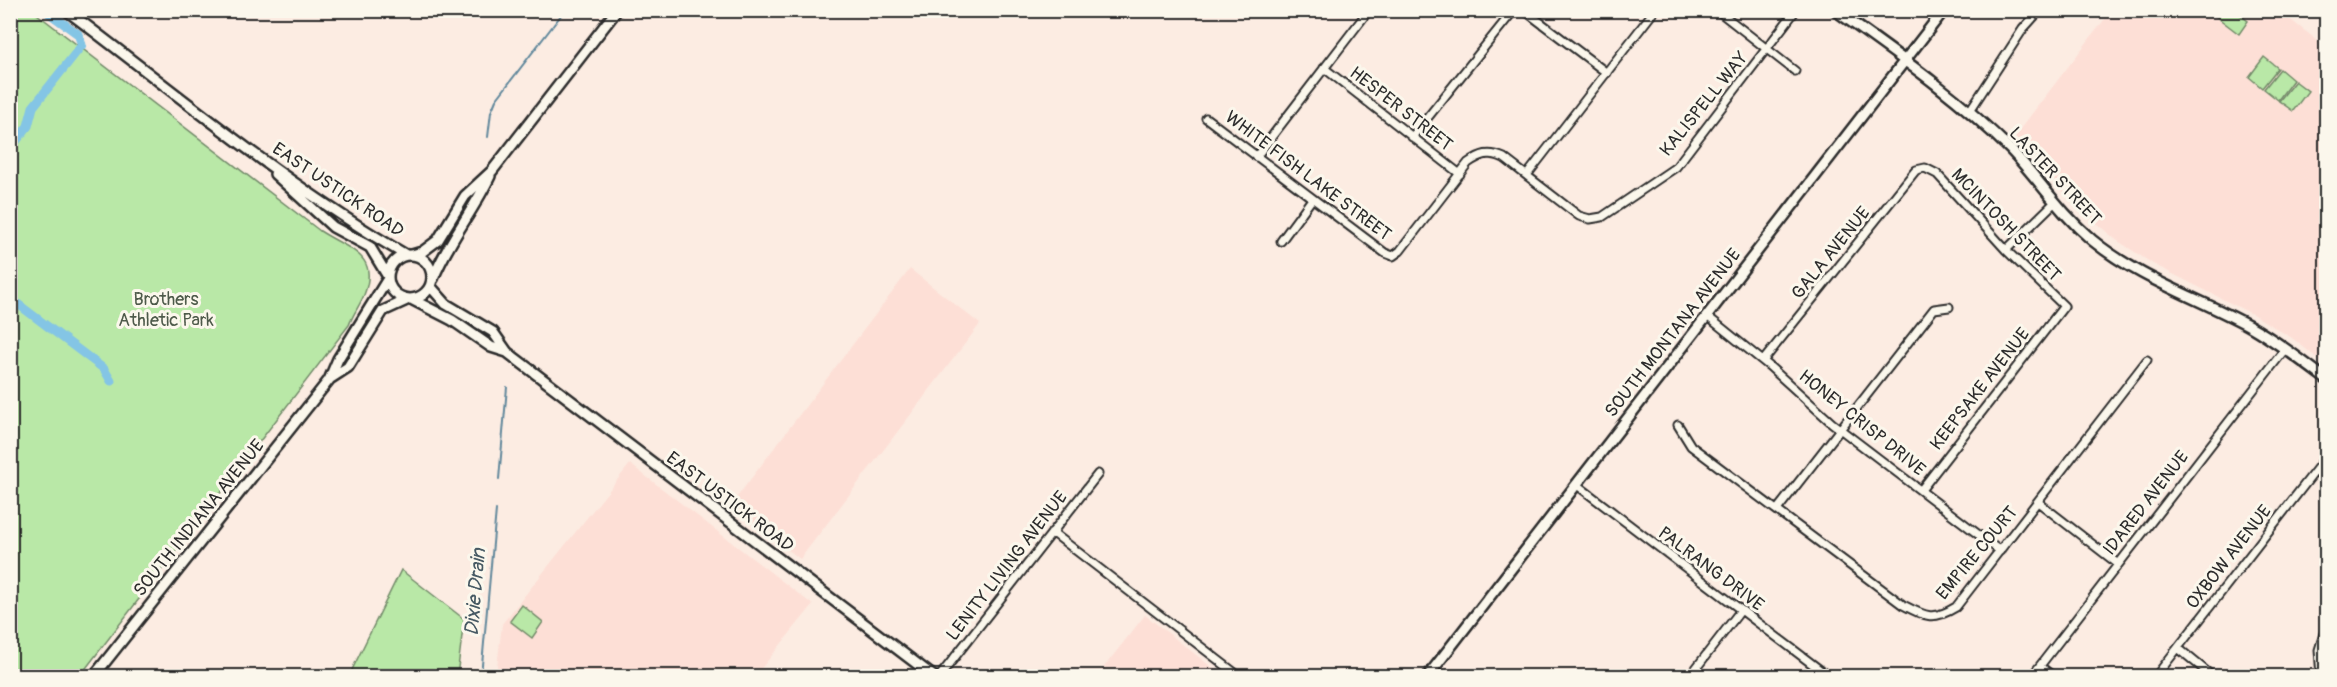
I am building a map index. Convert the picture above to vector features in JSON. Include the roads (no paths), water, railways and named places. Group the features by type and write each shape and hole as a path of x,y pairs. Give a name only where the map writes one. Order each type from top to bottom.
{"main road":[{"name":"EAST USTICK ROAD","path":"66,10 251,152 323,203 409,255"},
{"path":"492,171 478,200 444,251 424,295 410,300 396,295 387,278 396,260 422,252 438,240 465,196 492,171 617,10"},
{"name":"LASTER STREET","path":"1835,10 1905,60 1969,112 2011,151 2054,203 2092,240 2116,258 2177,292 2249,326 2326,379"},
{"name":"SOUTH MONTANA AVENUE","path":"1428,676 1944,10"},
{"name":"EAST USTICK ROAD","path":"251,152 313,212 333,227 370,247 387,278"},
{"path":"409,255 427,263 431,283"},
{"name":"SOUTH INDIANA AVENUE","path":"94,676 329,380 338,359 387,278"},
{"name":"EAST USTICK ROAD","path":"431,283 446,304 493,332 507,352 933,676"},
{"name":"EAST USTICK ROAD","path":"410,300 452,320 491,347 507,352"},
{"name":"SOUTH INDIANA AVENUE","path":"329,380 348,367 383,311 410,300"}],"street":[{"path":"1256,157 1369,10"},
{"path":"1412,137 1514,10"},
{"path":"1524,10 1606,73"},
{"path":"1460,174 1468,163 1480,155 1492,152 1527,175 1655,10"},
{"path":"1718,10 1795,71"},
{"name":"KALISPELL WAY","path":"1527,175 1579,216 1590,219 1602,217 1676,167 1796,10"},
{"path":"1969,112 2023,29 2040,10"},
{"name":"HESPER STREET","path":"1324,68 1460,174"},
{"name":"WHITE FISH LAKE STREET","path":"1206,118 1385,254 1393,256 1400,251 1460,174"},
{"name":"MCINTOSH STREET","path":"1925,168 1937,174 2006,250 2064,306"},
{"name":"GALA AVENUE","path":"1763,361 1916,170 1925,168"},
{"path":"1281,241 1312,199"},
{"path":"2006,250 2054,203"},
{"name":"KEEPSAKE AVENUE","path":"1921,490 2064,306"},
{"path":"1777,510 1934,309 1949,307"},
{"name":"HONEY CRISP DRIVE","path":"1707,316 1841,429 2000,551"},
{"name":"IDARED AVENUE","path":"2032,676 2285,349"},
{"name":"EMPIRE COURT","path":"1678,425 1691,446 1903,605 1925,617 1943,615 1956,607 2147,360"},
{"name":"OXBOW AVENUE","path":"2156,676 2326,457"},
{"name":"LENITY LIVING AVENUE","path":"940,676 1098,474"},
{"name":"PALRANG DRIVE","path":"1577,484 1828,676"},
{"path":"2038,502 2118,564"},
{"path":"1052,532 1239,676"},
{"path":"1690,676 1741,610"},
{"path":"2321,676 2319,650 2326,627"},
{"path":"2178,648 2212,676"},
{"path":"2040,666 2053,676"}],"waterway":[{"path":"10,149 28,126 33,107 82,45 78,34 45,10"},
{"name":"Dixie Drain","path":"488,137 491,112 496,100 565,10"},
{"path":"10,298 104,369 111,381"},
{"name":"Dixie Drain","path":"499,479 507,387"},
{"name":"Dixie Drain","path":"481,676 496,510"}],"park label":[{"name":"Brothers Athletic Park","path":"166,309"}]}
